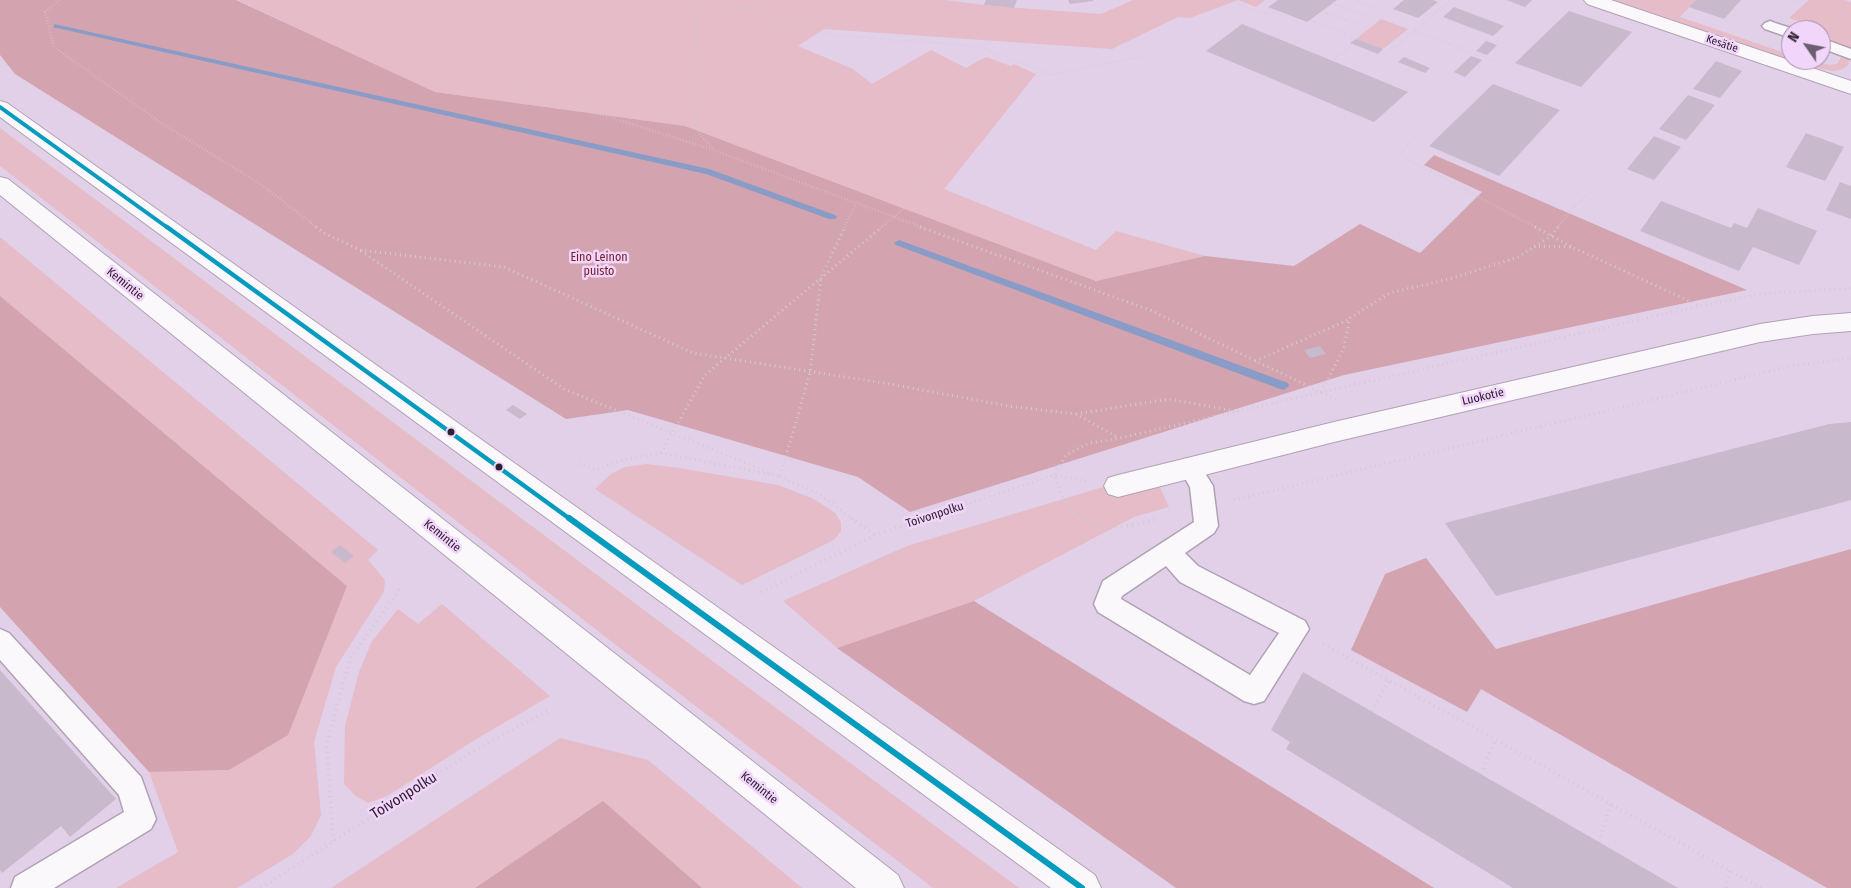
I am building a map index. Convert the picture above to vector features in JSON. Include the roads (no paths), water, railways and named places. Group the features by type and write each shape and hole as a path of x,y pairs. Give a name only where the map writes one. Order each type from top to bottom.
{"main road":[{"name":"Kesätie","path":"1593,0 1849,83"},
{"path":"0,107 1082,888"},
{"name":"Kemintie","path":"0,184 884,888"},
{"name":"Luokotie","path":"1118,486 1760,333 1813,325 1851,322"}],"lane":[{"path":"1770,26 1781,30"},
{"path":"1831,47 1851,54"},
{"path":"1168,552 1189,574 1296,629 1254,692 1107,604 1112,589 1206,526 1201,486 1190,468"},
{"path":"0,641 131,787 141,819 26,888"}],"waterway":[{"path":"57,26 709,172 832,217"},
{"path":"899,243 1284,386"}],"park label":[{"name":"Eino Leinon puisto","path":"599,265"}]}
